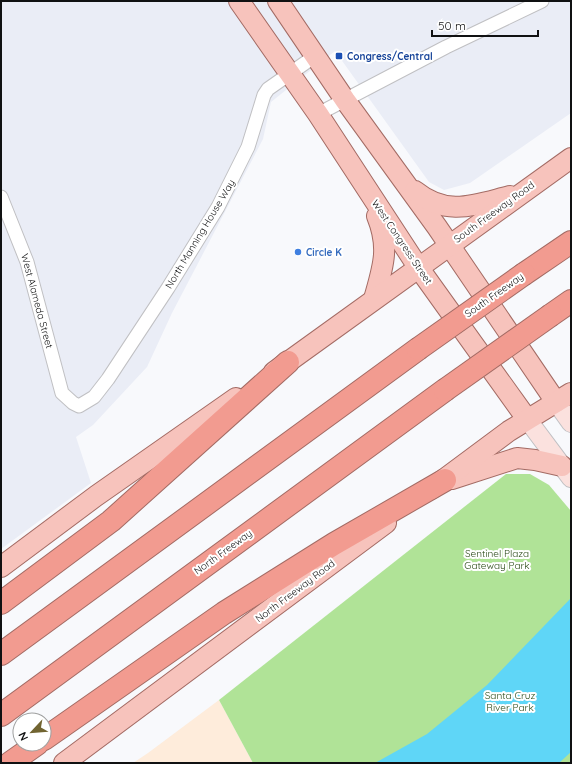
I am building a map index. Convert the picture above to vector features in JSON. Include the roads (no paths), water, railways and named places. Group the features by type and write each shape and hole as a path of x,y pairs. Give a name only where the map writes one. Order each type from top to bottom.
{"highway":[{"name":"South Freeway","path":"1,654 418,349 571,242"},
{"name":"North Freeway","path":"1,715 445,390 571,301"},
{"path":"1,603 111,521 288,362"},
{"path":"52,733 224,613 334,544 444,480"},
{"path":"10,763 26,752"}],"main road":[{"name":"West Congress Street","path":"239,1 318,114 418,267 566,472"},
{"path":"278,1 345,100 449,245 564,397 571,424"},
{"name":"South Freeway Road","path":"418,267 571,158"},
{"path":"406,183 430,201 452,208 467,207 519,194"},
{"path":"366,189 383,230 385,242 385,258 374,299"},
{"path":"1,567 96,496 288,362 418,267"},
{"path":"527,419 564,397"},
{"name":"North Freeway Road","path":"64,763 527,419"},
{"path":"444,480 465,476 517,458 535,460 566,472"}],"street":[{"path":"318,114 452,45 542,1"},
{"name":"North Manning House Way","path":"73,404 79,406 94,397 164,295 218,207 239,167 253,134 264,95 268,88 315,56"},
{"name":"West Alameda Street","path":"1,197 27,262 62,393 73,404"}],"water":[{"name":"Santa Cruz River Park","path":"571,598 571,752 559,763 375,763 427,734 487,685"}],"place":[{"name":"Congress/Central","path":"339,56"},
{"name":"Circle K","path":"298,252"}],"park label":[{"name":"Sentinel Plaza Gateway Park","path":"497,558"}]}
